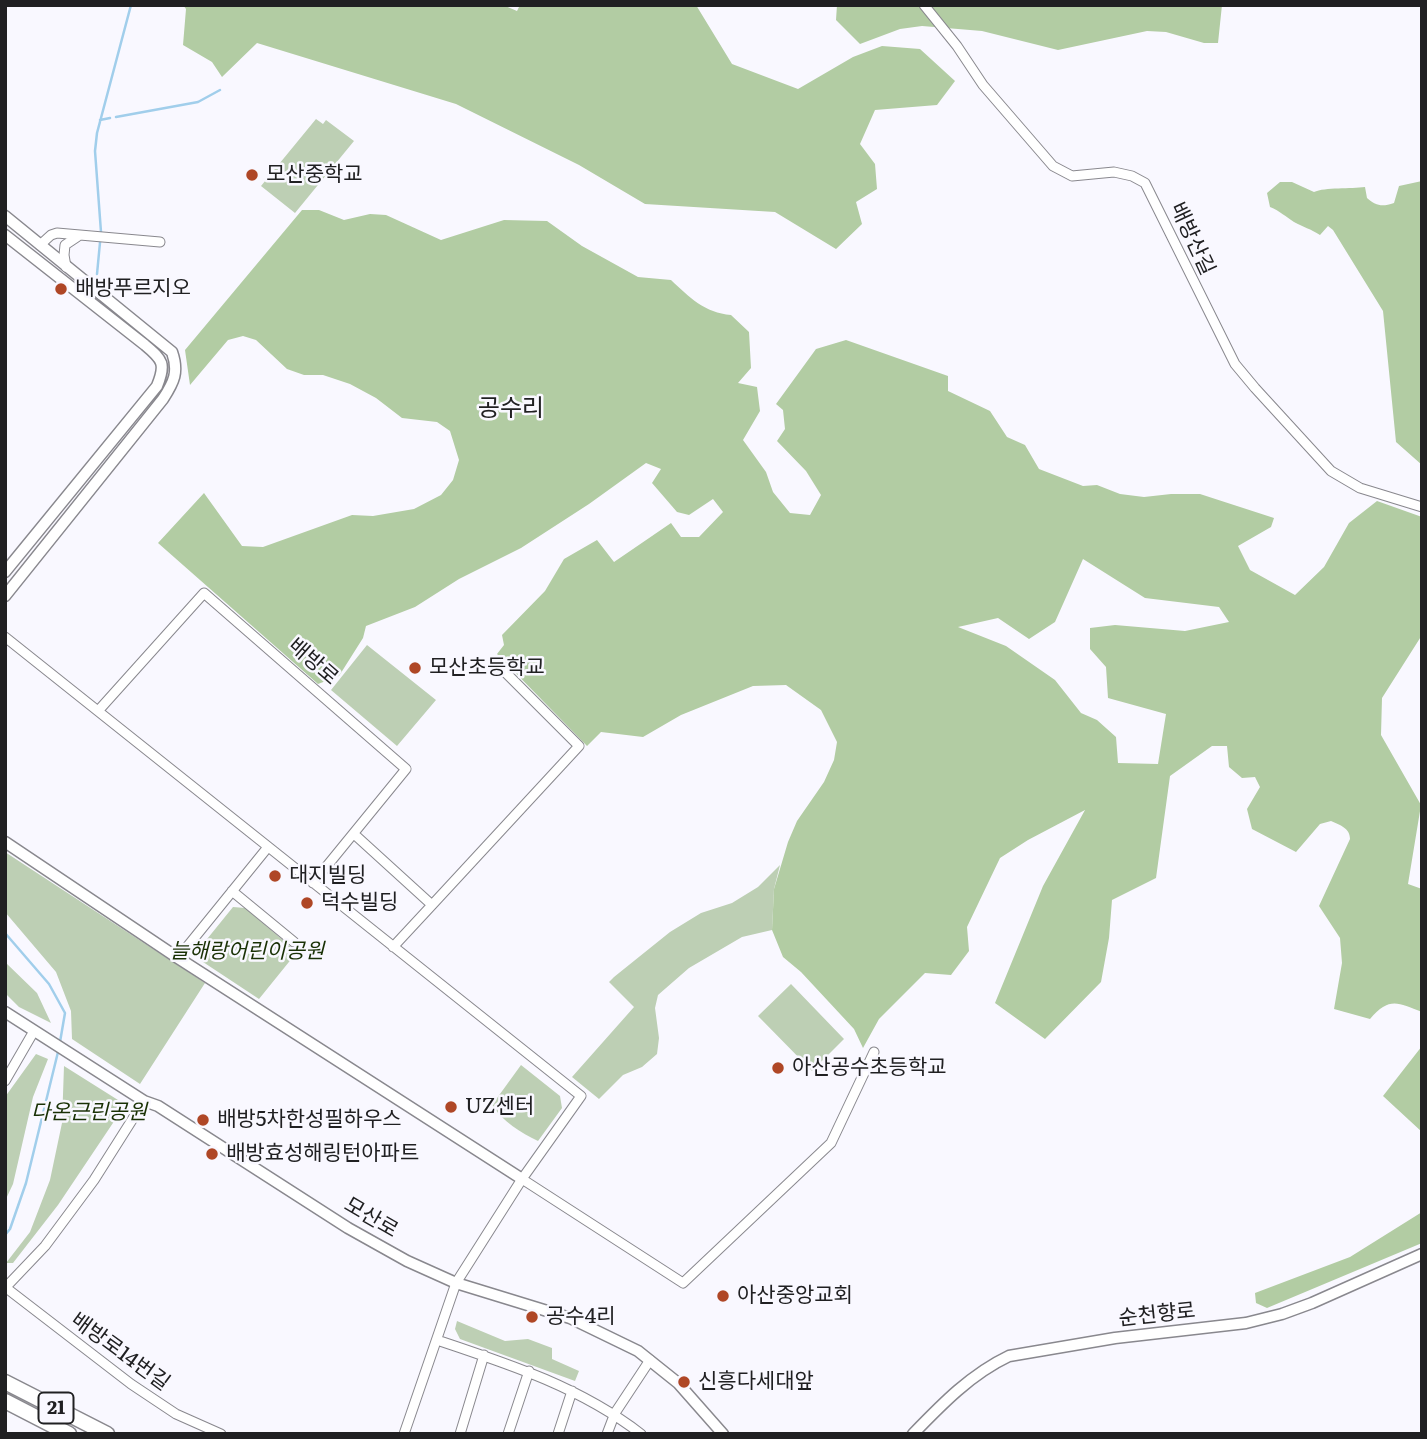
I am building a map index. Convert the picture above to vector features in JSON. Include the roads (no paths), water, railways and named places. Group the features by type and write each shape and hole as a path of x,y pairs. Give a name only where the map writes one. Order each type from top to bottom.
{"highway":[{"name":"21","path":"5,1382 107,1434"},
{"name":"21","path":"5,1401 69,1434"}],"street":[{"name":"배방산길","path":"924,5 983,85 1053,166 1072,176 1114,172 1132,176 1145,183 1235,363 1331,471 1360,488 1422,508"},
{"path":"5,216 172,352 177,367 174,383 163,399 5,596"},
{"path":"40,245 57,233 160,242"},
{"path":"5,234 160,358 163,371 157,386 5,572"},
{"path":"66,267 65,245 79,236"},
{"name":"배방로","path":"98,710 204,593 406,769 313,883"},
{"path":"5,636 580,1096 522,1179 456,1283 404,1434"},
{"path":"393,947 579,746 494,660"},
{"path":"355,834 432,905"},
{"path":"5,842 178,958 683,1283 831,1143 874,1052"},
{"path":"178,958 268,847"},
{"path":"232,891 294,942"},
{"name":"모산로","path":"5,1012 348,1228 407,1261 456,1283 570,1318 630,1346 678,1383 723,1434"},
{"path":"5,1081 38,1033"},
{"path":"5,1287 53,1235 94,1180 144,1101"},
{"name":"순천향로","path":"913,1434 963,1385 978,1373 1009,1356 1115,1338 1246,1323 1312,1303 1422,1254"},
{"name":"배방로14번길","path":"5,1287 131,1384 176,1414 221,1434"},
{"path":"437,1340 529,1371 615,1413 641,1434"},
{"path":"460,1434 484,1355"},
{"path":"607,1434 615,1413 650,1360"},
{"path":"508,1434 529,1371"},
{"path":"558,1434 572,1391"}],"waterway":[{"path":"97,274 101,232 95,151 97,133 131,5"},
{"path":"116,117 198,102 220,90"},
{"path":"100,120 110,118"},
{"path":"5,933 49,984 65,1013 60,1042"},
{"path":"5,1235 10,1229 26,1183 58,1052"}],"place":[{"name":"모산중학교","path":"252,175"},
{"name":"배방푸르지오","path":"61,289"},
{"name":"모산초등학교","path":"415,668"},
{"name":"대지빌딩","path":"275,876"},
{"name":"덕수빌딩","path":"307,903"},
{"name":"아산공수초등학교","path":"778,1068"},
{"name":"UZ센터","path":"451,1107"},
{"name":"배방5차한성필하우스","path":"203,1120"},
{"name":"배방효성해링턴아파트","path":"212,1154"},
{"name":"아산중앙교회","path":"723,1296"},
{"name":"공수4리","path":"532,1317"},
{"name":"신흥다세대앞","path":"684,1382"}],"district":[{"name":"공수리","path":"511,409"}],"park label":[{"name":"늘해랑어린이공원","path":"247,952"},
{"name":"다온근린공원","path":"89,1113"}]}
